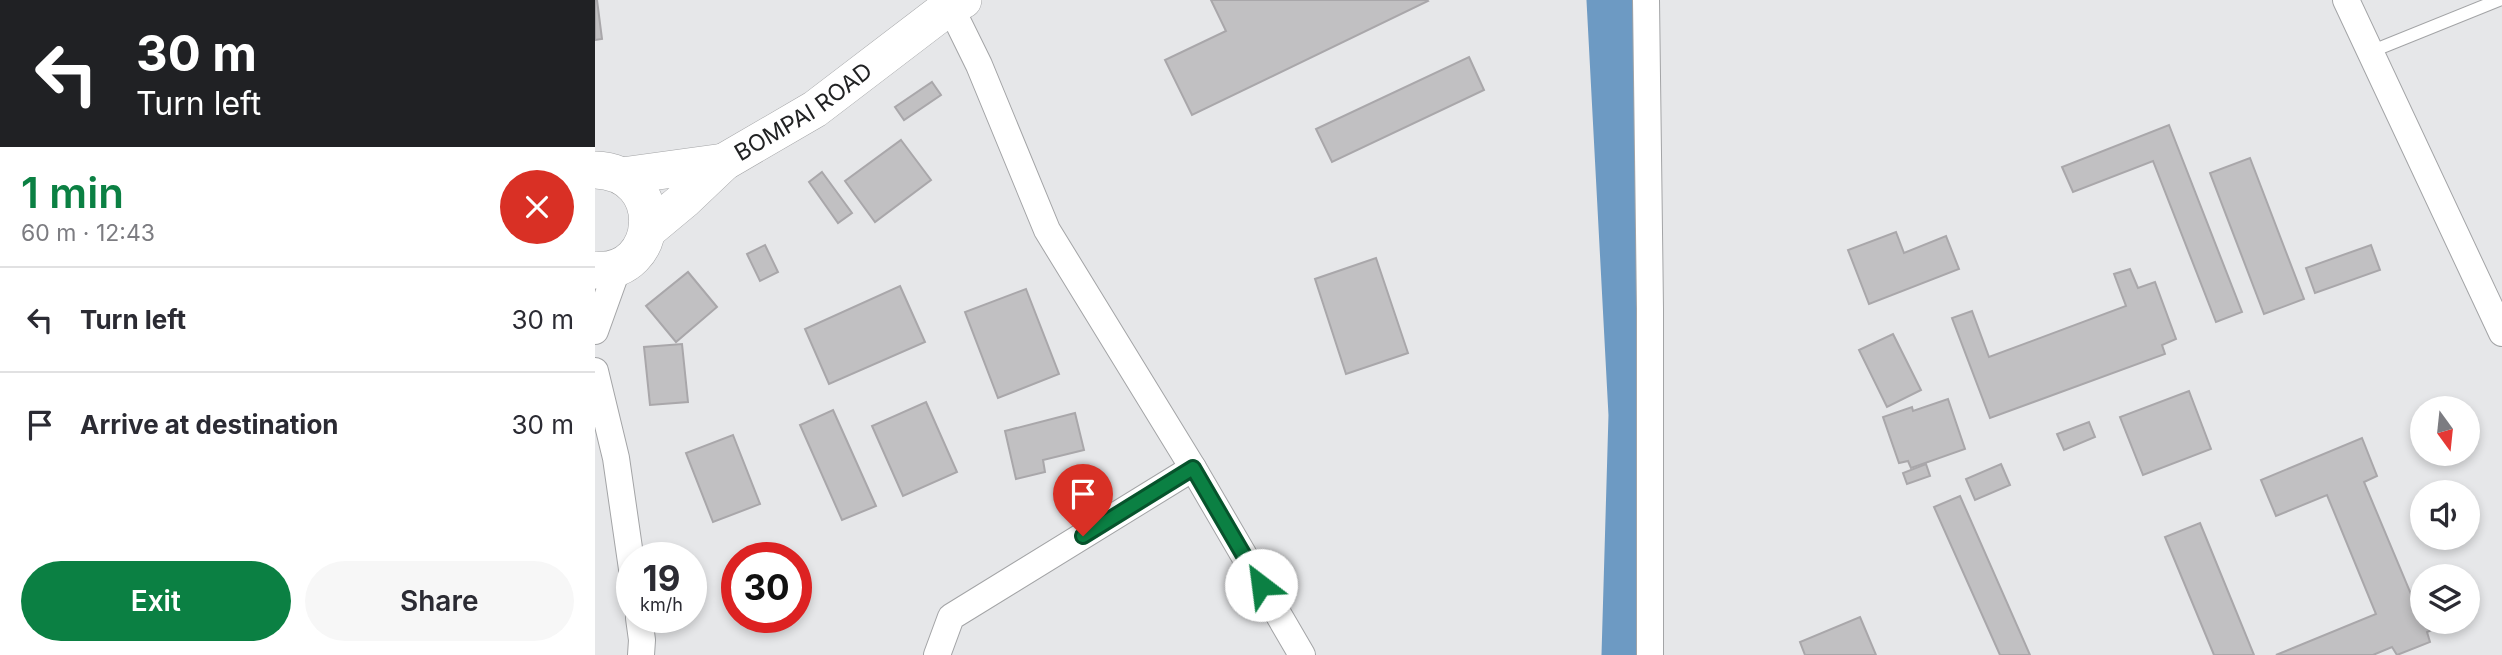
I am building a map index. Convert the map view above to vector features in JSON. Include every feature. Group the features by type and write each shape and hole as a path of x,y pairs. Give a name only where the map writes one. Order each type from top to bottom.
{"street":[{"path":"1646,0 1650,309 1650,655"},
{"path":"2346,0 2502,332"},
{"path":"957,3 979,65 1047,230 1193,468 1302,655"},
{"name":"BOMPAI ROAD","path":"607,268 632,258 642,245 648,230 724,162 815,109 957,3"},
{"path":"606,168 724,162"},
{"path":"606,168 635,185 644,198 649,214 648,230"},
{"path":"595,331 607,268"},
{"path":"595,371 615,458 628,542"},
{"path":"937,655 951,617 1193,468"},
{"path":"641,633 641,655"}],"lane":[{"path":"2370,52 2499,0"}],"building":[{"path":"595,0 602,39 595,40"},
{"path":"1211,0 1428,1 1192,115 1165,60 1226,31"},
{"path":"1469,57 1484,90 1332,162 1316,129"},
{"path":"932,82 941,95 904,120 895,107"},
{"path":"2169,125 2242,312 2216,322 2153,161 2073,192 2062,167"},
{"path":"901,140 931,180 875,222 845,181"},
{"path":"2250,158 2304,299 2264,314 2210,173"},
{"path":"822,172 852,213 838,223 809,182"},
{"path":"1896,232 1904,253 1946,236 1959,269 1869,304 1848,250"},
{"path":"765,245 778,272 760,281 747,254"},
{"path":"2371,245 2380,270 2315,293 2306,268"},
{"path":"1376,258 1408,353 1346,374 1315,279"},
{"path":"2130,269 2138,288 2155,282 2176,339 2162,345 2165,354 1990,418 1952,318 1972,311 1989,357 2126,306 2114,274"},
{"path":"688,272 717,307 676,342 646,306"},
{"path":"900,286 925,342 829,384 805,329"},
{"path":"1026,289 1059,374 998,398 965,312"},
{"path":"1893,334 1921,390 1887,407 1859,350"},
{"path":"682,344 688,402 650,405 644,347"},
{"path":"2189,391 2211,449 2143,475 2120,417"},
{"path":"1948,399 1965,449 1911,468 1908,461 1899,463 1883,417 1912,407 1913,411"},
{"path":"926,402 957,472 903,496 872,426"},
{"path":"833,410 876,506 842,520 800,425"},
{"path":"1075,413 1084,450 1043,460 1045,472 1016,479 1005,431"},
{"path":"2089,422 2095,437 2064,450 2057,434"},
{"path":"733,435 760,504 713,522 686,453"},
{"path":"2362,438 2377,476 2364,482 2410,592 2410,634 2428,634 2430,642 2397,655 2392,647 2373,655 2276,655 2376,614 2327,495 2276,516 2261,480"},
{"path":"1926,464 1930,476 1907,484 1903,473"},
{"path":"2001,464 2010,485 1975,500 1966,479"},
{"path":"1960,496 2030,655 2000,655 1934,507"},
{"path":"2200,523 2254,655 2214,655 2165,537"},
{"path":"1860,617 1876,655 1805,655 1800,642"}],"waterway":[{"path":"1611,0 1633,415 1626,655"}],"route":[{"path":"1083,536 1193,468 1261,585"}]}
